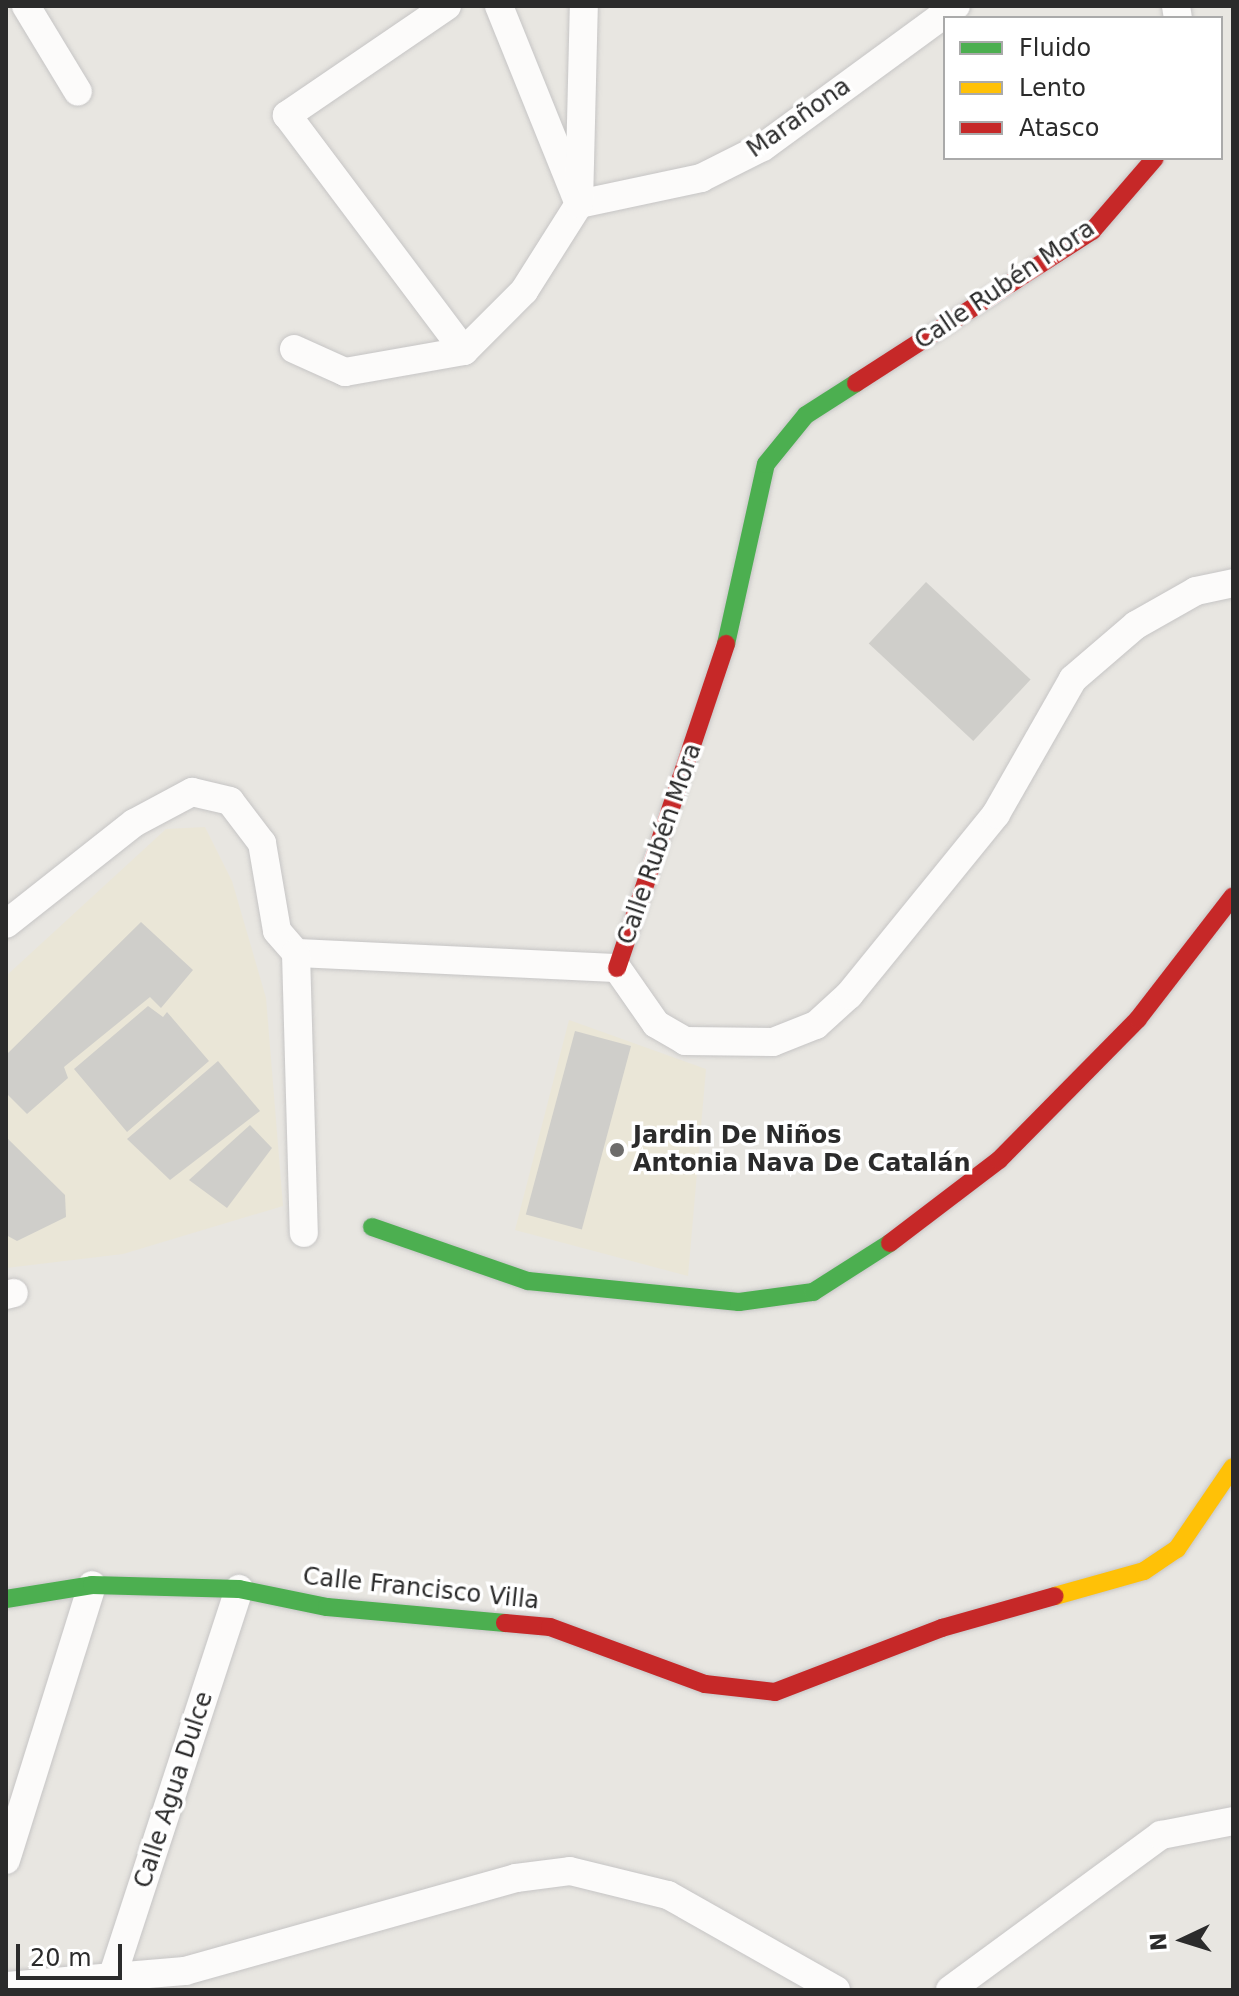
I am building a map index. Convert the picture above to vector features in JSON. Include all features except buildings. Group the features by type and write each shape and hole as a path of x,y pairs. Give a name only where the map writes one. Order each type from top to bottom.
{"street":[{"path":"26,6 78,92"},
{"path":"447,6 287,115 464,351"},
{"path":"499,6 579,204"},
{"path":"294,349 345,372 464,351 524,291 579,204 584,6"},
{"name":"Marañona","path":"579,204 701,178 763,147 956,6"},
{"name":"Calle Rubén Mora","path":"1153,160 1092,231 806,415 766,464 728,638 650,887 617,968 656,1024 685,1041 773,1042 816,1025 849,995 996,814 1073,679 1136,625 1196,591 1233,583"},
{"path":"6,924 158,806 192,792 230,801 262,843 277,931 296,953 304,1233"},
{"path":"372,1227 528,1281 739,1302 813,1292 900,1237 999,1160 1138,1019 1233,896"},
{"path":"296,953 617,968"},
{"name":"Calle Francisco Villa","path":"6,1599 92,1585 239,1589 327,1607 550,1627 705,1684 775,1692 942,1628 1144,1571 1177,1549 1233,1467"},
{"path":"6,1860 92,1585"},
{"name":"Calle Agua Dulce","path":"110,1986 239,1589"},
{"path":"950,1990 1161,1835 1233,1821"},
{"path":"6,1986 110,1986 185,1971 516,1878 570,1871 668,1895 836,1990"}],"shaded area":[{"path":"205,827 232,881 266,998 283,1206 123,1254 6,1268 6,976 166,829"},
{"name":"Jardin De Niños Antonia Nava De Catalán","path":"569,1020 706,1069 688,1276 515,1230"}],"traffic: fast":[{"path":"726,644 766,464 806,415 856,383"},
{"path":"372,1227 528,1281 739,1302 813,1292 890,1243"},
{"path":"6,1599 92,1585 239,1589 327,1607 505,1623"}],"traffic: slow":[{"path":"1055,1596 1144,1571 1177,1549 1233,1467"}],"traffic: jam":[{"path":"856,383 1092,231 1153,160"},
{"path":"617,968 726,644"},
{"path":"890,1243 999,1160 1138,1019 1233,896"},
{"path":"505,1623 550,1627 705,1684 775,1692 942,1628 1055,1596"}],"place":[{"name":"Jardin De Niños Antonia Nava De Catalán","path":"617,1150"}]}
